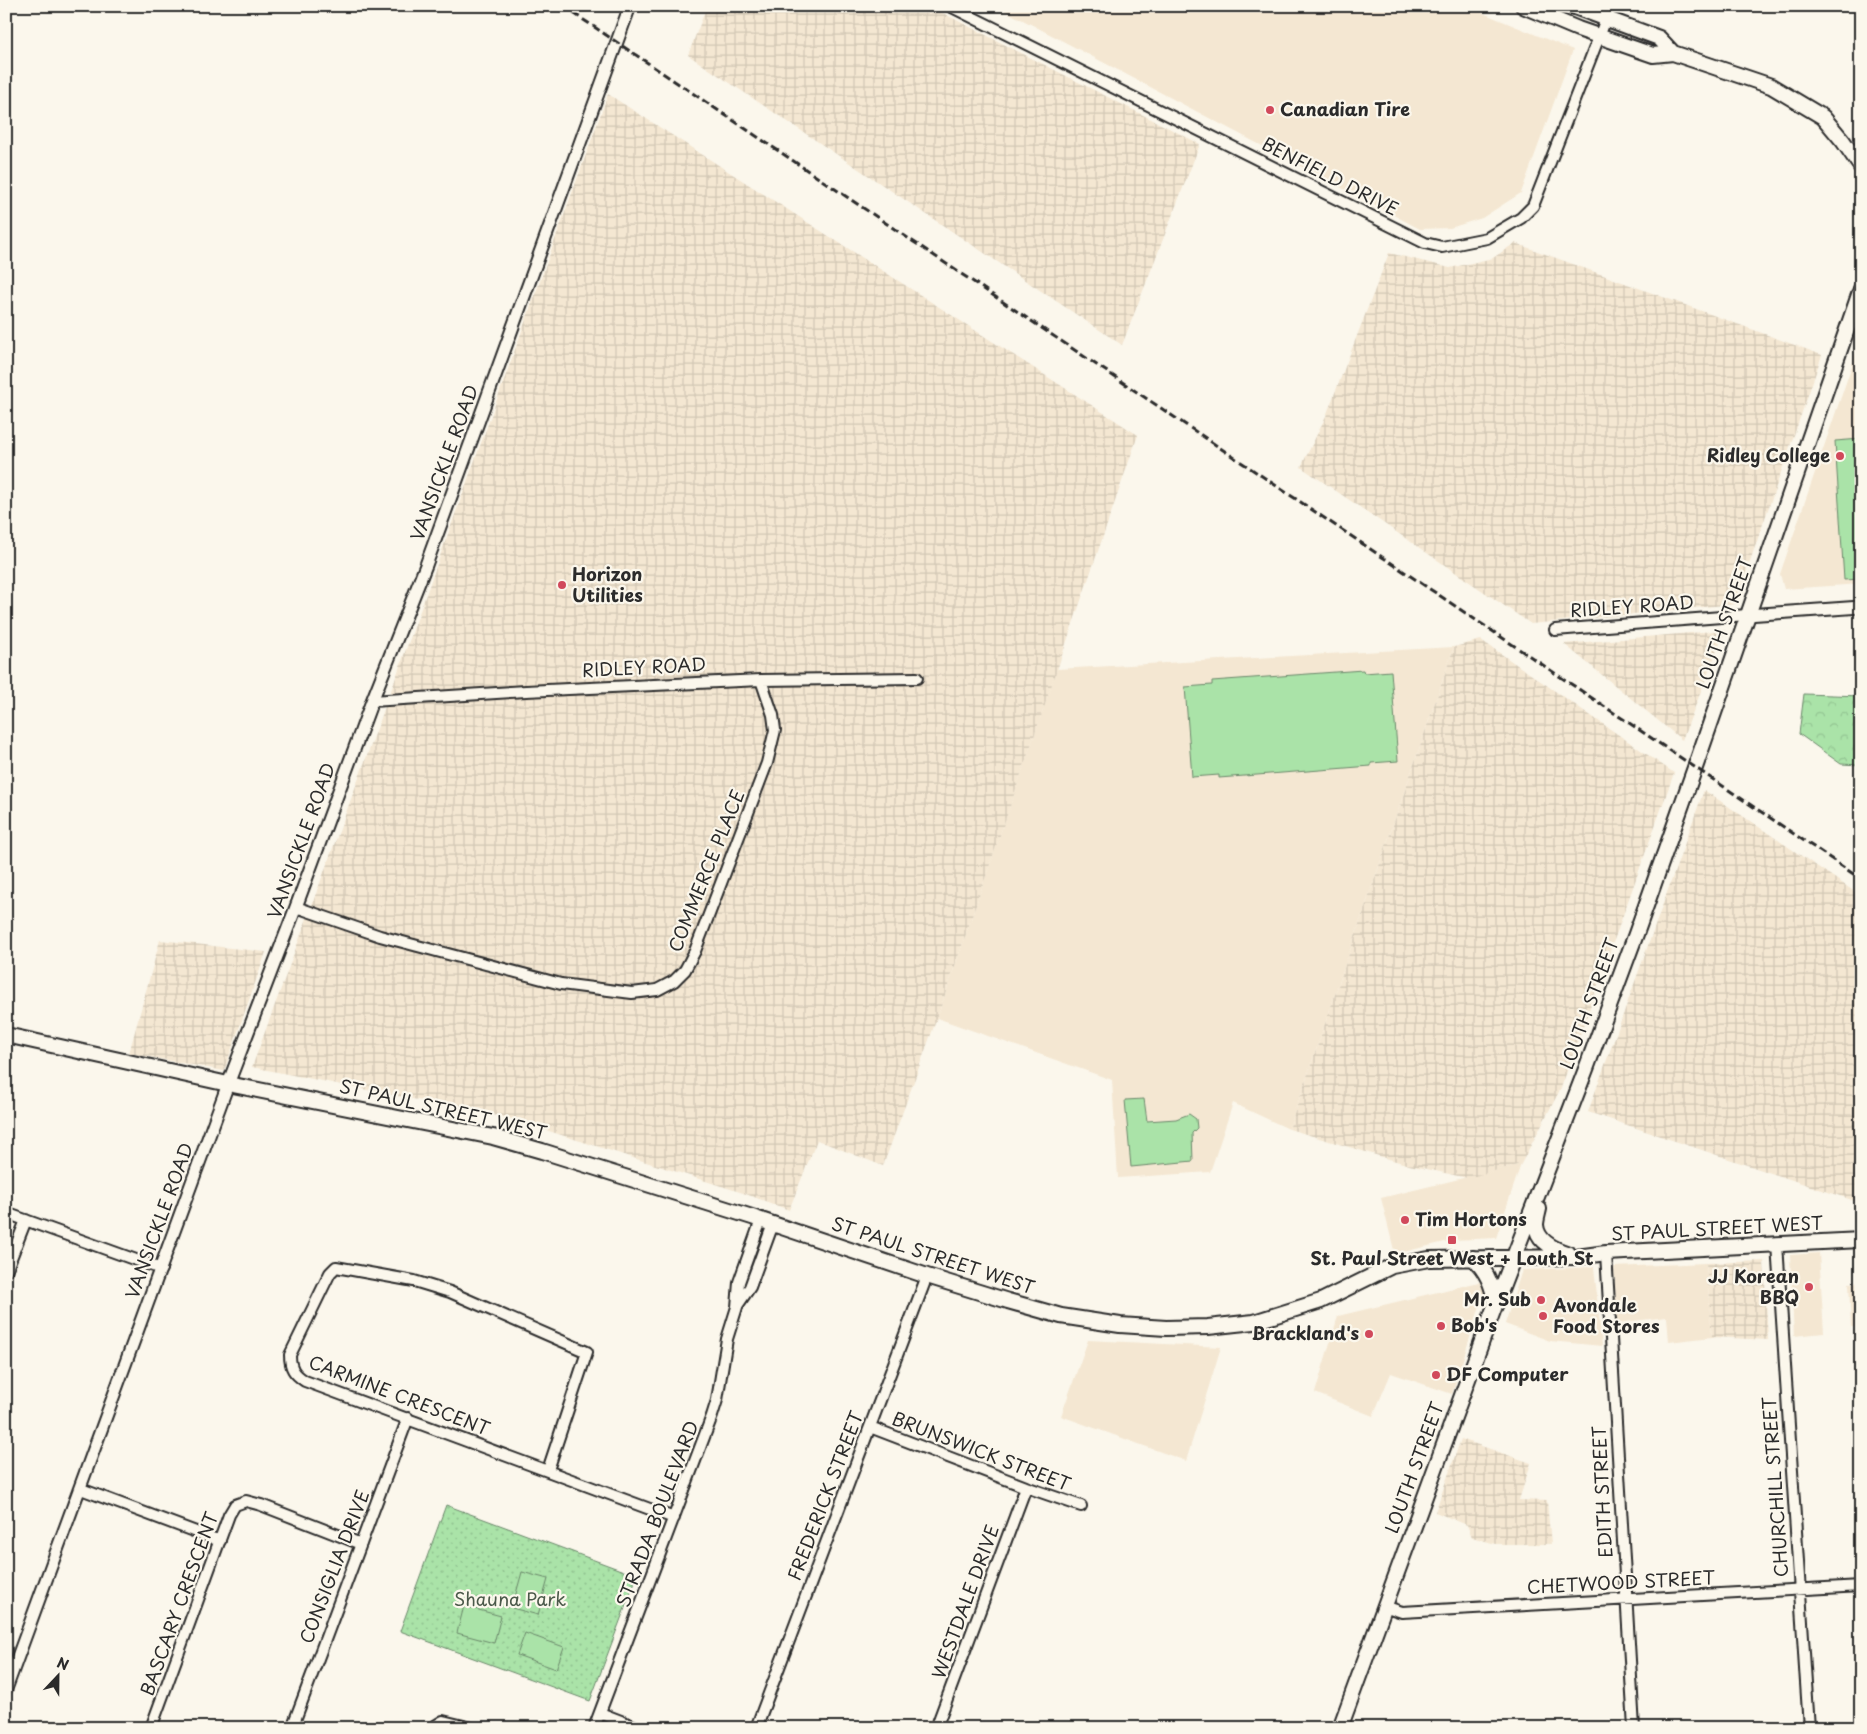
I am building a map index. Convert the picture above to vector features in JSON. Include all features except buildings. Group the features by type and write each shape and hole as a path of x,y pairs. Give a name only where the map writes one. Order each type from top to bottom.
{"main road":[{"path":"1523,6 1599,37 1653,55 1673,54 1771,86 1823,117 1861,167"},
{"path":"1572,6 1608,13 1659,38 1673,54"},
{"name":"LOUTH STREET","path":"1340,1728 1495,1305 1515,1257 1632,944 1861,289"},
{"name":"ST PAUL STREET WEST","path":"6,1035 228,1084 493,1137 767,1222 927,1276 1061,1316 1120,1325 1166,1328 1208,1327 1254,1322 1322,1301 1392,1266 1428,1259 1577,1257 1606,1253 1861,1240"},
{"path":"1543,1180 1536,1226 1539,1233 1553,1248 1577,1257"},
{"path":"1473,1258 1487,1274 1492,1287 1495,1305"}],"street":[{"name":"VANSICKLE ROAD","path":"6,1689 81,1489 228,1084 372,701 426,565 630,6"},
{"name":"BENFIELD DRIVE","path":"950,6 1425,243 1442,247 1487,238 1521,218 1534,206 1608,13"},
{"name":"RIDLEY ROAD","path":"1555,630 1861,607"},
{"name":"RIDLEY ROAD","path":"372,701 526,691 761,680 917,678"},
{"name":"COMMERCE PLACE","path":"296,907 380,936 561,984 632,993 656,990 674,981 685,970 695,951 767,763 775,730 773,715 761,680"},
{"path":"6,1213 161,1269"},
{"path":"6,1271 26,1220"},
{"name":"STRADA BOULEVARD","path":"594,1728 717,1400 724,1354 737,1307 739,1282 767,1222"},
{"name":"CHURCHILL STREET","path":"1777,1244 1808,1728"},
{"name":"EDITH STREET","path":"1606,1253 1634,1728"},
{"name":"CARMINE CRESCENT","path":"548,1470 587,1352 450,1292 414,1281 336,1267 330,1273 290,1355 290,1366 296,1375 305,1381 674,1518"},
{"name":"FREDERICK STREET","path":"756,1728 927,1276"},
{"name":"CONSIGLIA DRIVE","path":"292,1728 408,1418"},
{"name":"BRUNSWICK STREET","path":"870,1427 1081,1506"},
{"name":"WESTDALE DRIVE","path":"936,1728 1026,1487"},
{"path":"81,1489 220,1541"},
{"name":"BASCARY CRESCENT","path":"151,1728 229,1515 235,1505 246,1501 261,1505 361,1544"},
{"name":"CHETWOOD STREET","path":"1384,1606 1402,1612 1861,1586"},
{"path":"600,1712 639,1728"},
{"path":"432,1728 442,1721 469,1727"}],"shaded area":[{"path":"707,6 929,6 1200,144 1122,345 688,55"},
{"path":"996,6 1466,6 1573,50 1521,193 1482,218 1450,228 1420,229"},
{"path":"608,94 1138,435 937,1018 883,1166 817,1140 789,1210 743,1193 508,1118 252,1067"},
{"path":"1515,243 1822,355 1735,604 1531,624 1301,467 1326,416 1389,253 1450,268 1493,258"},
{"name":"Ridley College","path":"1861,339 1861,584 1784,589 1780,574"},
{"path":"1725,630 1682,740 1564,644"},
{"path":"1481,640 1674,773 1561,1088 1521,1164 1467,1178 1409,1165 1289,1129 1454,647"},
{"path":"1454,647 1289,1129 1233,1103 1210,1172 1118,1178 1112,1080 937,1018 1057,669"},
{"path":"1704,790 1861,896 1861,1203 1588,1112"},
{"path":"160,940 266,952 224,1071 129,1053"},
{"path":"1521,1164 1496,1238 1453,1240 1395,1254 1381,1198"},
{"path":"1819,1253 1824,1333 1794,1336 1790,1255"},
{"path":"1764,1261 1768,1340 1712,1337 1706,1263"},
{"path":"1706,1263 1712,1337 1669,1342 1667,1317 1617,1323 1614,1267"},
{"path":"1594,1267 1602,1346 1550,1341 1505,1324 1522,1270"},
{"path":"1479,1282 1485,1290 1452,1394 1391,1373 1373,1416 1315,1393 1338,1316"},
{"path":"1861,1282 1861,1327 1851,1327 1849,1283"},
{"path":"1088,1340 1221,1347 1186,1461 1061,1416"},
{"path":"1461,1439 1531,1463 1519,1500 1547,1501 1551,1544 1495,1544 1472,1537 1467,1525 1435,1512"}],"green space":[{"path":"1861,439 1861,579 1844,580 1835,441"},
{"path":"1363,670 1364,673 1391,671 1398,761 1371,763 1371,766 1219,778 1219,775 1192,777 1185,687 1212,685 1212,681"},
{"path":"1804,694 1861,696 1861,765 1841,764 1799,734"},
{"path":"1144,1099 1147,1121 1176,1119 1189,1114 1196,1119 1197,1128 1192,1133 1193,1161 1131,1167 1125,1100"},
{"name":"Shauna Park","path":"446,1505 637,1576 590,1701 400,1631"},
{"path":"522,1572 548,1579 538,1615 512,1608"},
{"path":"464,1606 501,1616 494,1643 457,1633"},
{"path":"525,1633 564,1647 556,1669 517,1655"}],"railway":[{"path":"563,6 1861,879"}],"place":[{"name":"Canadian Tire","path":"1270,110"},
{"name":"Ridley College","path":"1840,456"},
{"name":"Horizon Utilities","path":"562,585"},
{"name":"Tim Hortons","path":"1405,1220"},
{"name":"St. Paul Street West + Louth St","path":"1452,1240"},
{"name":"JJ Korean BBQ","path":"1809,1287"},
{"name":"Mr. Sub","path":"1541,1300"},
{"name":"Avondale Food Stores","path":"1543,1316"},
{"name":"Bob's","path":"1441,1326"},
{"name":"Brackland's","path":"1369,1334"},
{"name":"DF Computer","path":"1436,1375"}]}
